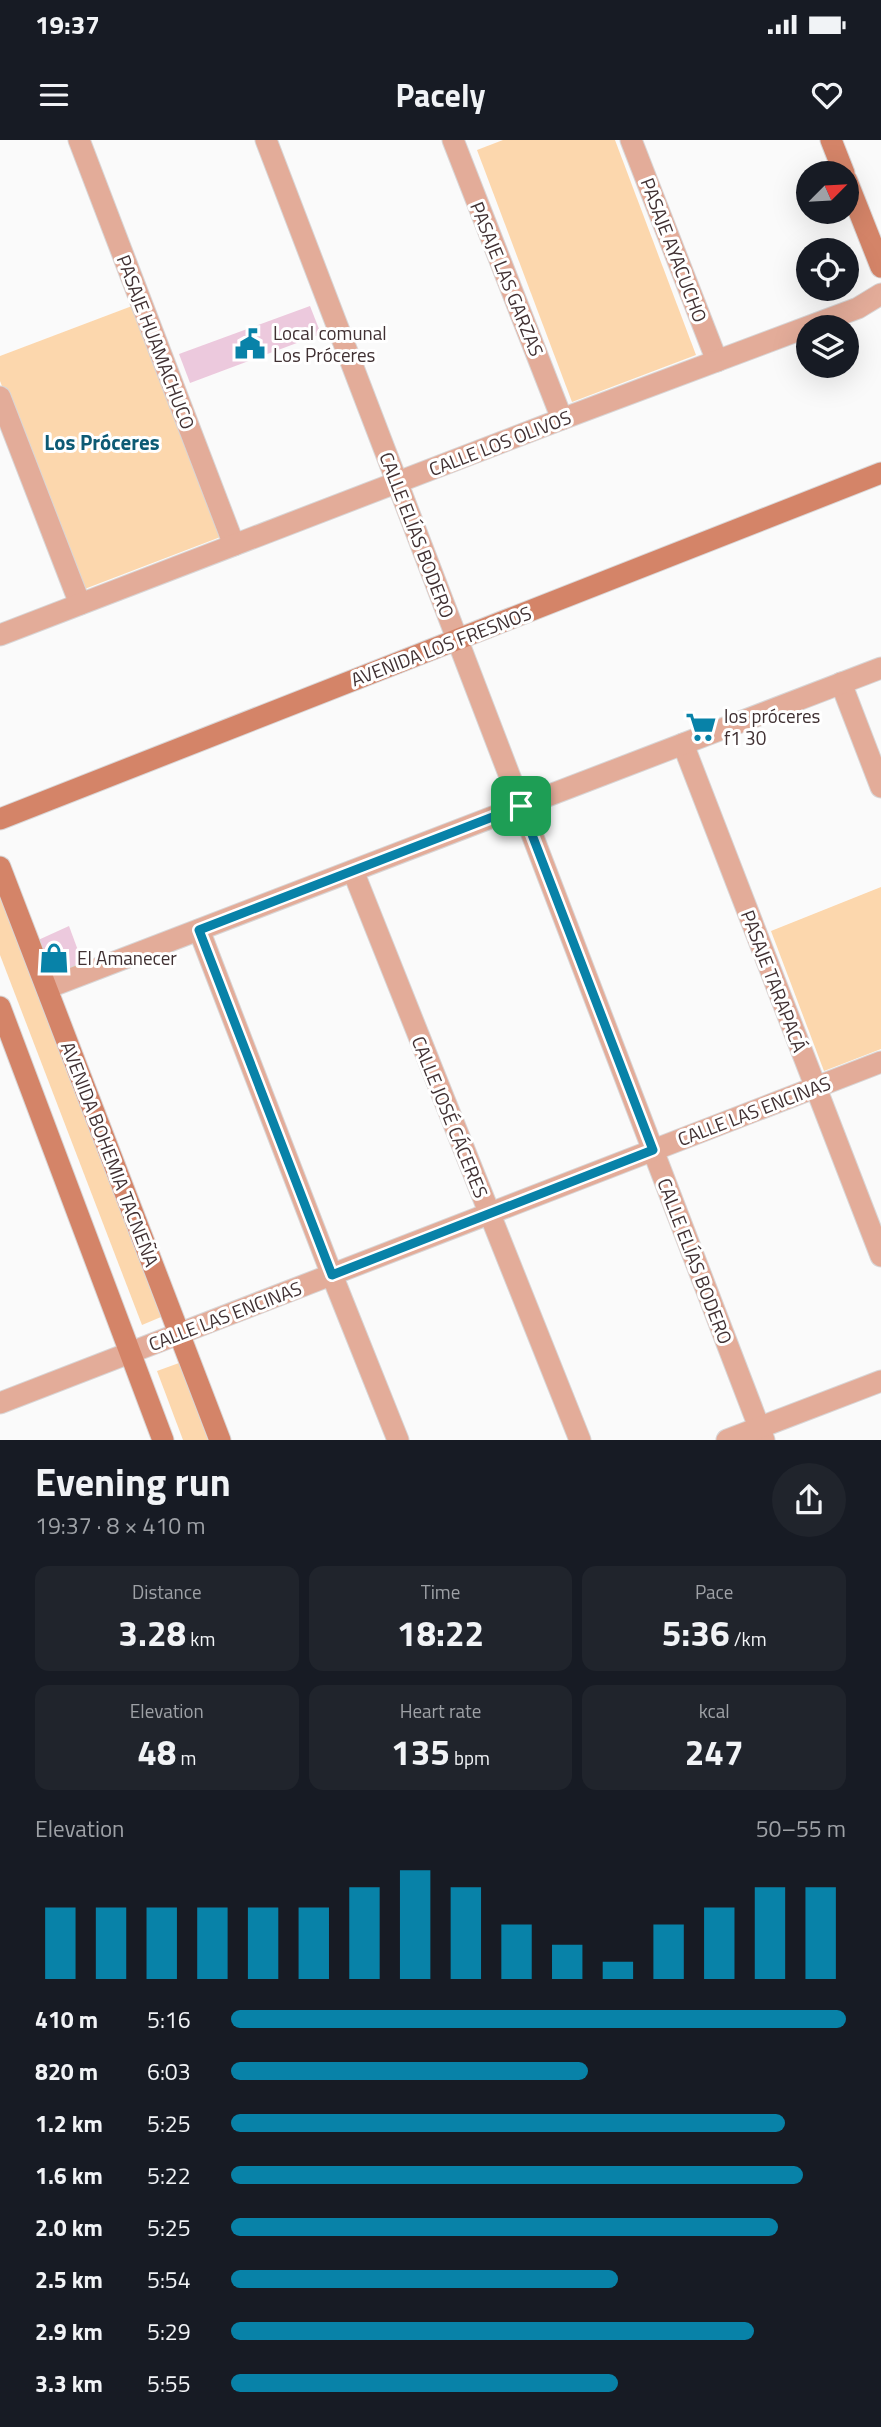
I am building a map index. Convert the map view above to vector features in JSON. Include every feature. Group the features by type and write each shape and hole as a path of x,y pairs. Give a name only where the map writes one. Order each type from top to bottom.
{"main road":[{"path":"831,140 839,161"},
{"path":"859,211 881,267"},
{"name":"AVENIDA LOS FRESNOS","path":"0,820 881,473"},
{"name":"AVENIDA BOHEMIA TACNEÑA","path":"0,867 220,1440"},
{"path":"0,1006 163,1440"}],"street":[{"name":"PASAJE HUAMACHUCO","path":"79,140 234,545"},
{"name":"CALLE ELÍAS BODERO","path":"266,140 762,1434"},
{"name":"PASAJE LAS GARZAS","path":"453,140 562,419"},
{"name":"PASAJE AYACUCHO","path":"631,140 717,360"},
{"name":"CALLE LOS OLIVOS","path":"0,635 858,308 881,294"},
{"path":"0,397 80,604"},
{"path":"47,989 881,668"},
{"path":"841,684 881,787"},
{"name":"PASAJE TARAPACÁ","path":"683,744 881,1256"},
{"name":"CALLE JOSÉ CÁCERES","path":"353,871 580,1440"},
{"path":"199,930 398,1440"},
{"name":"CALLE LAS ENCINAS","path":"0,1403 881,1062"},
{"path":"727,1440 762,1434 881,1381"}],"shaded area":[{"path":"503,140 615,140 696,355 572,402 477,150"},
{"path":"132,306 223,536 82,590 0,381 0,356"},
{"path":"881,887 881,1049 824,1071 771,931"},
{"path":"0,897 161,1317 142,1325 0,955"},
{"path":"179,1363 208,1440 183,1440 157,1371"}],"building":[{"name":"Local comunal Los Próceres","path":"310,306 321,334 190,383 179,354"},
{"path":"69,926 83,964 63,975 48,969 36,941"}],"place":[{"name":"Local comunal Los Próceres","path":"250,344"},
{"name":"los próceres f1 30","path":"701,727"},
{"name":"El Amanecer","path":"54,958"}],"district":[{"name":"Los Próceres","path":"102,443"}],"route":[{"path":"521,806 653,1150 332,1275 199,930 521,806"}]}
